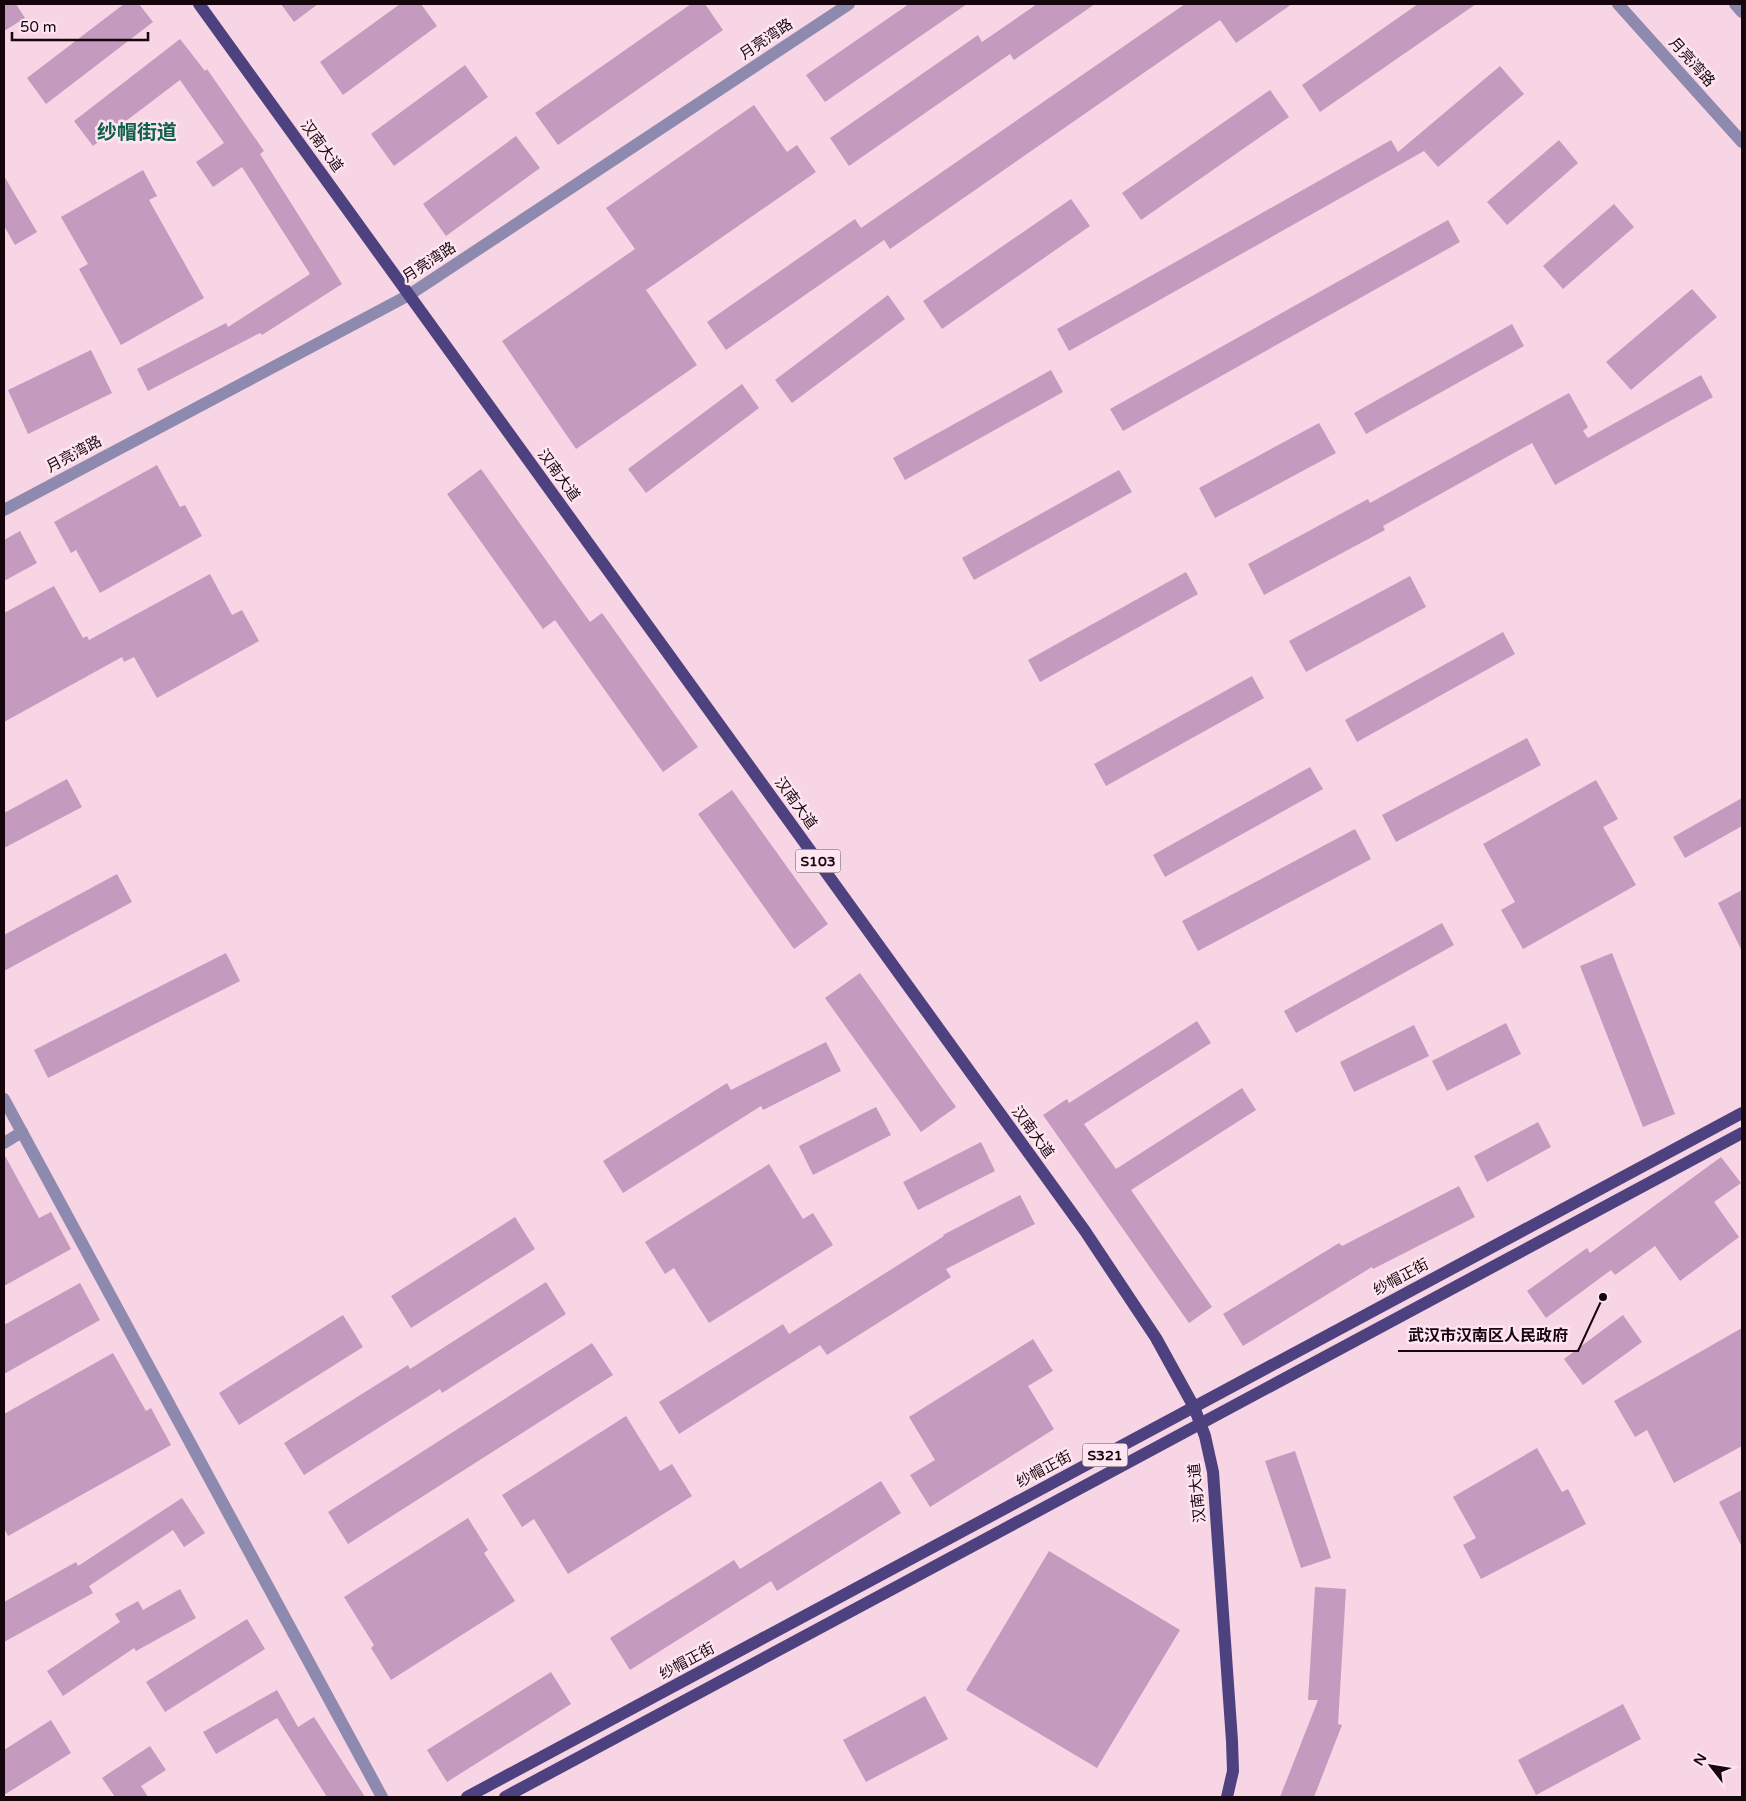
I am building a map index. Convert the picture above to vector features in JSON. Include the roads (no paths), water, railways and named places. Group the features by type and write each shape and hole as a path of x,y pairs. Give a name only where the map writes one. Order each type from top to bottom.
{"main road":[{"name":"汉南大道","path":"199,4 1085,1232 1156,1338 1194,1407 1205,1436 1213,1472 1232,1741 1233,1771 1227,1797"},
{"name":"纱帽正街","path":"467,1797 1742,1113"},
{"name":"S321","path":"505,1797 1742,1133"}],"street":[{"name":"月亮湾路","path":"4,510 409,295 849,4"},
{"name":"月亮湾路","path":"1618,4 1742,142"},
{"path":"1735,4 1742,12"},
{"path":"4,1100 382,1797"},
{"path":"4,1143 22,1132"}],"place":[{"name":"武汉市汉南区人民政府","path":"1603,1297"}],"district":[{"name":"纱帽街道","path":"137,133"}]}
